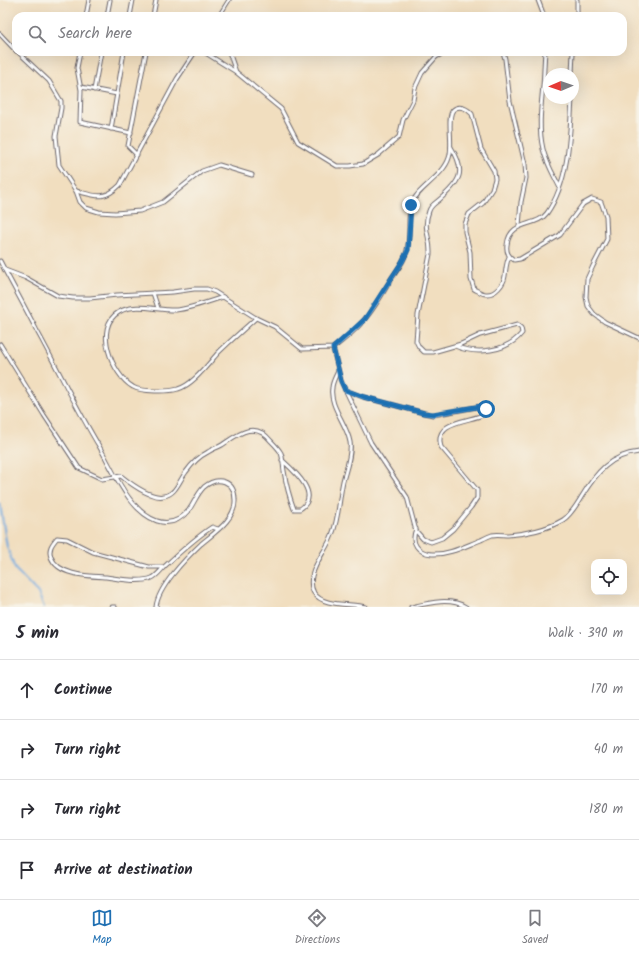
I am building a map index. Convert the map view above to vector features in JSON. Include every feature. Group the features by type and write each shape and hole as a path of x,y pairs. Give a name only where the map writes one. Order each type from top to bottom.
{"lane":[{"path":"87,12 89,0"},
{"path":"108,12 110,0"},
{"path":"131,12 133,0"},
{"path":"154,12 156,0"},
{"path":"222,12 229,0"},
{"path":"538,0 542,12"},
{"path":"577,0 577,12"},
{"path":"0,34 12,46"},
{"path":"22,56 49,81 61,101 56,136 60,165 76,191 80,202 86,208 99,212 140,212 163,202 202,171 219,165 252,176"},
{"path":"79,56 77,68 81,87 80,122 131,132"},
{"path":"94,90 100,56"},
{"path":"111,128 123,56"},
{"path":"137,155 128,146 145,56"},
{"path":"76,191 103,196 112,194 120,185 177,79 192,56"},
{"path":"210,56 236,72 281,109 298,142 337,166 362,164 378,155 399,137 403,120 413,100 415,88 422,73 438,56"},
{"path":"230,56 236,72"},
{"path":"504,56 510,101 525,164 526,178 521,202 519,226"},
{"path":"545,56 544,85 540,115 541,134 543,149 551,170 560,186"},
{"path":"573,68 574,56"},
{"path":"81,87 117,94"},
{"path":"572,104 570,135 564,173 551,207 545,215 519,226 512,231 508,239 506,250 509,257 514,260 520,259 560,235 584,204 592,199 601,202 606,216 607,239 587,279 586,289 588,306 594,314 612,325 639,338"},
{"path":"5,270 26,278 58,296 73,298 207,289 223,297 256,318 275,327 302,349 333,348 365,319 402,262 408,250 411,205 415,198 444,168 449,158 451,147 450,119 452,112 459,108 468,110 474,121 481,149 494,171 492,189 483,203 469,214 465,224 465,232 470,252 471,279 474,289 485,294 492,294 497,290 505,277 506,263 509,257"},
{"path":"451,147 458,158 461,168 458,178 449,191 429,208 426,219 430,254 418,315 416,341 424,352 433,352 455,346 480,335 508,326 517,325 521,328 522,333 518,338 501,348 484,351 471,351 455,346"},
{"path":"0,261 83,419 123,489 134,504 148,518 160,522 171,521 182,516 209,484 219,480 227,483 233,489 235,500 234,507 228,520 190,555 164,586 159,594 156,607"},
{"path":"154,293 158,308"},
{"path":"223,297 177,310 132,308 119,312 109,322 107,330 109,355 119,372 133,387 143,390 178,389 192,380 219,352 256,318"},
{"path":"0,344 79,468 102,479 121,476 130,484 149,494 163,497 172,493 186,473 207,453 221,446 236,435 247,430 256,430 268,437 281,453 282,460 289,496 294,509 300,509 306,505 309,498 307,489 298,474 282,460"},
{"path":"333,348 338,371 345,390 370,442 407,497 416,529 423,539 431,542 442,538 453,529 477,498 476,490 441,447 439,440 441,433 445,428 453,424 480,417 485,414 486,409 482,406 455,412 429,414 410,410 345,390"},
{"path":"338,371 332,387 332,400 348,432 351,444 336,520 332,534 316,564 311,586 314,593 320,599 329,603 366,607"},
{"path":"416,529 414,534 414,542 419,550 437,554 451,552 492,535 508,535 528,532 549,526 564,519 576,506 588,485 598,472 609,462 623,456 639,452"},
{"path":"164,567 149,567 93,552 67,539 57,538 51,544 50,554 53,562 59,567 80,575 125,580 146,580 153,578 204,532 212,527 218,529"},
{"path":"411,607 433,602 456,603 466,607"}],"waterway":[{"path":"0,504 7,547 15,569 38,593 44,607"}],"route":[{"path":"411,205 408,250 402,262 365,319 333,348 341,381 345,390 352,391 364,397 424,413 433,414 482,406 486,409"}]}
